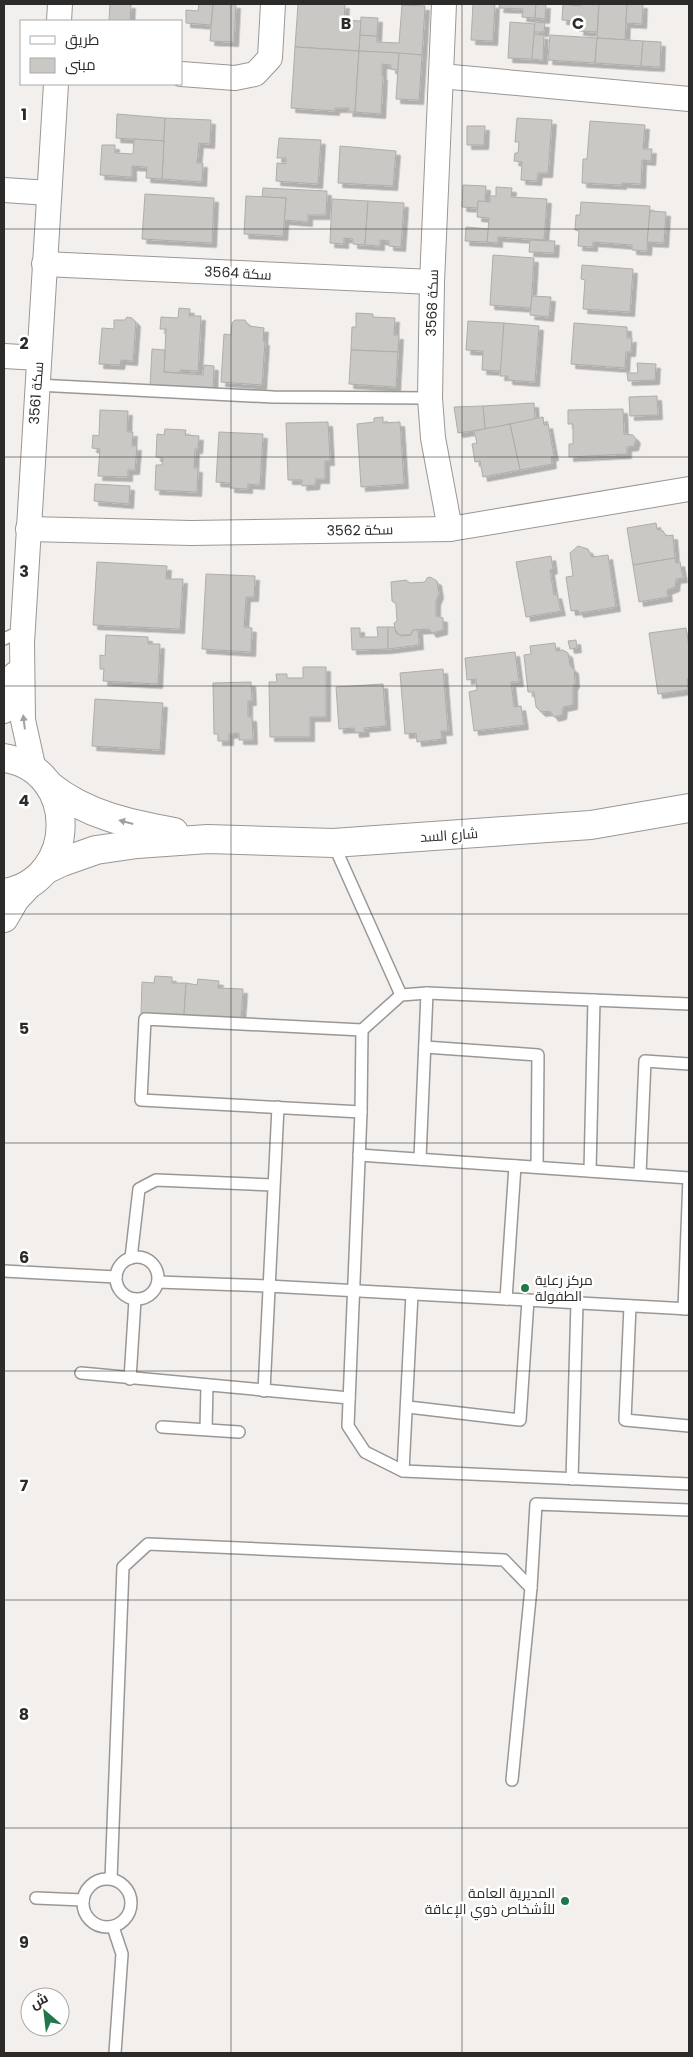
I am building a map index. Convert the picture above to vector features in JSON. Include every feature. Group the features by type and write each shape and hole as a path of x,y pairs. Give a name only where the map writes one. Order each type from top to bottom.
{"street":[{"path":"59,20 60,4"},
{"path":"182,74 235,78 255,74 270,58 273,4"},
{"name":"سكة 3568","path":"444,4 432,282 430,398 433,438 450,529"},
{"path":"440,76 689,99"},
{"name":"سكة 3561","path":"4,711 10,697 28,529 56,85"},
{"path":"4,190 49,193"},
{"name":"سكة 3564","path":"44,264 432,282"},
{"path":"4,356 38,358"},
{"name":"سكة 3562","path":"28,529 192,533 450,529 689,489"},
{"name":"سكة 3561","path":"16,637 23,720 42,778"},
{"name":"شارع السد","path":"4,758 14,760 42,778 63,797 112,818 208,839"},
{"path":"4,918 26,883 57,851 62,829 60,806 42,778"},
{"name":"شارع السد","path":"26,883 62,862 96,850 137,844 208,839 333,843 591,825 689,808"}],"lane":[{"path":"37,385 273,397 430,398"},
{"path":"333,843 401,995"},
{"path":"420,1159 427,993"},
{"path":"361,1112 141,1100 145,1018 362,1030 401,995 427,993 689,1004"},
{"path":"590,1171 594,1000"},
{"path":"362,1030 361,1112 352,1290 348,1426 365,1452 403,1471 689,1484"},
{"path":"425,1047 538,1055 537,1167"},
{"path":"640,1174 645,1061 689,1064"},
{"path":"264,1391 278,1107"},
{"path":"158,1282 352,1290 687,1309 689,1178 359,1155"},
{"path":"506,1299 515,1166"},
{"path":"131,1258 139,1189 156,1180 273,1185"},
{"path":"140,1257 148,1260 155,1266 158,1273 158,1282 154,1292 146,1298 136,1300 125,1296 118,1288 116,1277 118,1269 123,1262 131,1258 140,1257"},
{"path":"4,1271 116,1277"},
{"path":"403,1471 408,1407 412,1294"},
{"path":"130,1379 136,1300"},
{"path":"408,1407 520,1420 528,1300"},
{"path":"572,1478 577,1303"},
{"path":"630,1306 625,1420 689,1426"},
{"path":"81,1374 349,1398"},
{"path":"206,1429 207,1386"},
{"path":"162,1427 239,1432"},
{"path":"512,1780 531,1588 536,1504 689,1510"},
{"path":"111,1879 123,1567 148,1544 504,1560 531,1588"},
{"path":"103,1879 111,1879 124,1886 132,1898 130,1913 126,1919 113,1927 98,1926 86,1915 83,1900 90,1886 103,1879"},
{"path":"36,1898 83,1900"},
{"path":"113,1927 122,1954 116,2053"}],"building":[{"path":"110,4 131,4 130,20 109,20"},
{"path":"199,4 213,4 211,25 186,23 186,10 198,11"},
{"path":"213,4 236,4 234,42 210,41"},
{"path":"298,4 345,4 344,20 361,21 359,51 295,47"},
{"path":"473,4 495,4 493,41 471,40"},
{"path":"500,4 536,4 535,18 522,17 523,9 499,8"},
{"path":"536,4 546,4 545,19 535,18"},
{"path":"563,4 581,6 581,4 599,4 597,32 579,31 580,21 562,20"},
{"path":"599,4 627,4 625,40 597,38"},
{"path":"627,4 643,4 642,24 626,23"},
{"path":"402,5 425,6 422,55 359,51 360,35 377,36 377,42 399,43"},
{"path":"361,17 378,18 377,36 360,35"},
{"path":"510,22 535,24 532,59 508,58"},
{"path":"535,22 545,23 544,32 534,32"},
{"path":"534,34 544,35 543,60 532,59"},
{"path":"550,35 597,38 595,63 548,60"},
{"path":"597,38 643,41 641,66 595,63"},
{"path":"643,41 661,42 660,67 641,66"},
{"path":"295,47 359,51 355,112 348,112 349,108 335,108 335,111 291,108"},
{"path":"359,51 399,53 398,70 391,69 391,65 382,64 381,114 355,112"},
{"path":"399,53 422,55 419,100 396,99"},
{"path":"117,114 165,118 164,141 116,138"},
{"path":"165,118 211,120 210,144 199,143 197,163 203,163 202,182 162,179"},
{"path":"517,118 552,120 548,173 538,173 537,181 521,180 522,162 514,161 515,153 518,153 519,142 515,142"},
{"path":"590,121 645,125 643,149 652,149 651,161 642,160 641,184 582,183 583,159 587,159"},
{"path":"467,126 485,126 484,145 467,145"},
{"path":"279,138 321,140 318,184 276,181 277,163 286,164 286,158 277,158"},
{"path":"134,139 164,141 162,179 146,178 147,167 132,166 132,177 100,175 102,145 115,145 115,153 133,154"},
{"path":"340,146 396,151 393,186 338,183"},
{"path":"463,185 486,186 485,202 478,201 478,208 462,207"},
{"path":"496,187 512,188 511,197 547,199 544,240 498,237 498,243 487,242 489,218 477,217 478,201 490,202 490,196 496,196"},
{"path":"263,188 327,191 326,215 308,215 308,222 284,220 286,198 262,197"},
{"path":"145,194 214,198 212,243 142,239"},
{"path":"246,196 286,198 283,236 244,234"},
{"path":"332,199 368,201 365,245 353,244 353,239 344,238 344,244 330,243"},
{"path":"368,201 404,203 401,247 389,246 389,241 380,240 380,246 365,245"},
{"path":"581,202 650,206 647,251 632,250 632,245 593,242 593,247 578,246 579,231 575,230 576,215 580,215"},
{"path":"650,211 666,212 664,243 647,242"},
{"path":"466,227 488,229 487,242 465,241"},
{"path":"530,240 555,241 554,253 529,252"},
{"path":"493,255 534,258 531,308 490,305"},
{"path":"582,265 633,269 630,312 583,309 585,280 581,279"},
{"path":"532,296 551,297 549,317 530,315"},
{"path":"179,308 190,309 189,316 201,316 198,371 180,370 180,373 164,372 166,329 160,329 161,317 178,318"},
{"path":"356,313 373,314 373,317 395,318 394,335 399,335 398,352 351,350 352,327 356,327"},
{"path":"127,317 132,318 136,322 133,361 121,360 120,365 99,364 102,328 114,329 114,320 125,320"},
{"path":"235,320 245,320 249,326 264,328 262,385 221,382 224,334 231,335 232,323"},
{"path":"468,321 504,323 501,371 482,370 483,351 466,350"},
{"path":"504,323 539,326 535,382 508,380 508,376 500,376"},
{"path":"574,323 627,327 627,338 632,338 631,352 626,352 625,368 571,364"},
{"path":"152,349 165,350 164,372 203,375 204,365 214,366 213,390 150,386"},
{"path":"351,350 398,352 396,387 349,384"},
{"path":"637,363 656,364 655,380 628,381 627,373 638,373"},
{"path":"657,396 658,415 630,416 629,397"},
{"path":"534,403 535,419 485,429 483,406"},
{"path":"483,406 485,429 458,433 454,407"},
{"path":"623,409 624,434 633,435 636,439 634,446 627,447 627,454 569,457 569,444 573,444 573,424 568,424 568,410"},
{"path":"100,410 128,411 127,432 133,432 132,446 137,446 135,470 128,470 128,477 98,476 100,449 92,448 93,435 99,436"},
{"path":"383,417 383,423 400,422 404,484 361,487 357,424 374,422 374,418"},
{"path":"543,417 544,425 548,424 554,456 551,457 552,464 520,470 510,424"},
{"path":"328,422 330,461 325,461 325,479 316,479 315,485 302,486 302,480 288,480 286,423"},
{"path":"510,424 520,470 483,477 480,461 475,462 472,444 477,443 474,431"},
{"path":"165,429 186,430 185,435 199,436 198,449 195,449 194,468 198,468 197,492 155,490 156,465 162,465 163,458 156,457 157,434 164,435"},
{"path":"219,432 263,434 260,485 248,484 248,489 230,488 230,483 216,482"},
{"path":"95,484 130,486 129,504 94,501"},
{"path":"656,523 657,529 663,531 666,536 673,535 675,558 633,565 627,528"},
{"path":"578,546 588,549 592,557 608,555 616,607 579,613 578,610 571,611 566,577 573,576 570,553"},
{"path":"551,556 553,569 550,570 554,595 557,594 561,611 526,617 516,562"},
{"path":"675,558 676,563 680,562 683,578 676,579 675,587 667,590 668,597 639,602 633,565"},
{"path":"97,562 167,566 166,579 183,579 180,629 93,625"},
{"path":"206,574 255,576 254,597 246,597 244,627 252,628 251,652 202,649"},
{"path":"430,577 437,581 439,594 436,601 436,616 443,618 443,630 432,633 429,629 413,630 411,635 399,635 394,623 397,621 396,604 392,601 391,582 406,580 410,583 425,582"},
{"path":"377,627 388,627 388,649 352,650 351,628 360,628 360,637 378,637"},
{"path":"388,627 394,627 396,633 401,636 411,635 413,630 418,630 419,645 388,649"},
{"path":"686,628 689,647 688,690 658,694 649,633"},
{"path":"106,635 148,637 148,644 160,644 158,684 103,681 104,669 100,669 100,655 105,656"},
{"path":"576,640 577,648 570,649 568,641"},
{"path":"555,643 556,651 563,650 568,653 570,666 574,669 575,683 573,686 573,705 563,707 562,715 554,717 550,711 541,712 536,707 534,692 528,692 524,655 531,654 530,646"},
{"path":"515,652 519,682 511,682 514,707 521,706 524,725 474,731 469,692 477,690 476,679 467,680 465,658"},
{"path":"303,667 326,667 326,717 310,717 310,737 270,737 269,682 277,682 276,674 287,674 287,678 303,678"},
{"path":"443,669 448,731 441,731 442,739 417,742 416,733 405,734 400,673"},
{"path":"251,682 252,701 248,701 248,717 252,717 253,740 239,740 239,733 229,734 229,741 218,741 218,734 214,734 213,683"},
{"path":"383,684 386,726 364,728 365,732 355,733 354,728 339,729 336,687"},
{"path":"95,699 163,703 160,750 92,746"},
{"path":"155,976 172,977 172,983 186,983 184,1015 141,1013 142,982 154,983"},
{"path":"198,979 219,981 218,988 243,989 241,1018 184,1015 186,983 197,985"}],"place":[{"name":"مركز رعاية الطفولة","path":"525,1288"},
{"name":"المديرية العامة للأشخاص ذوي الإعاقة","path":"565,1901"}]}
